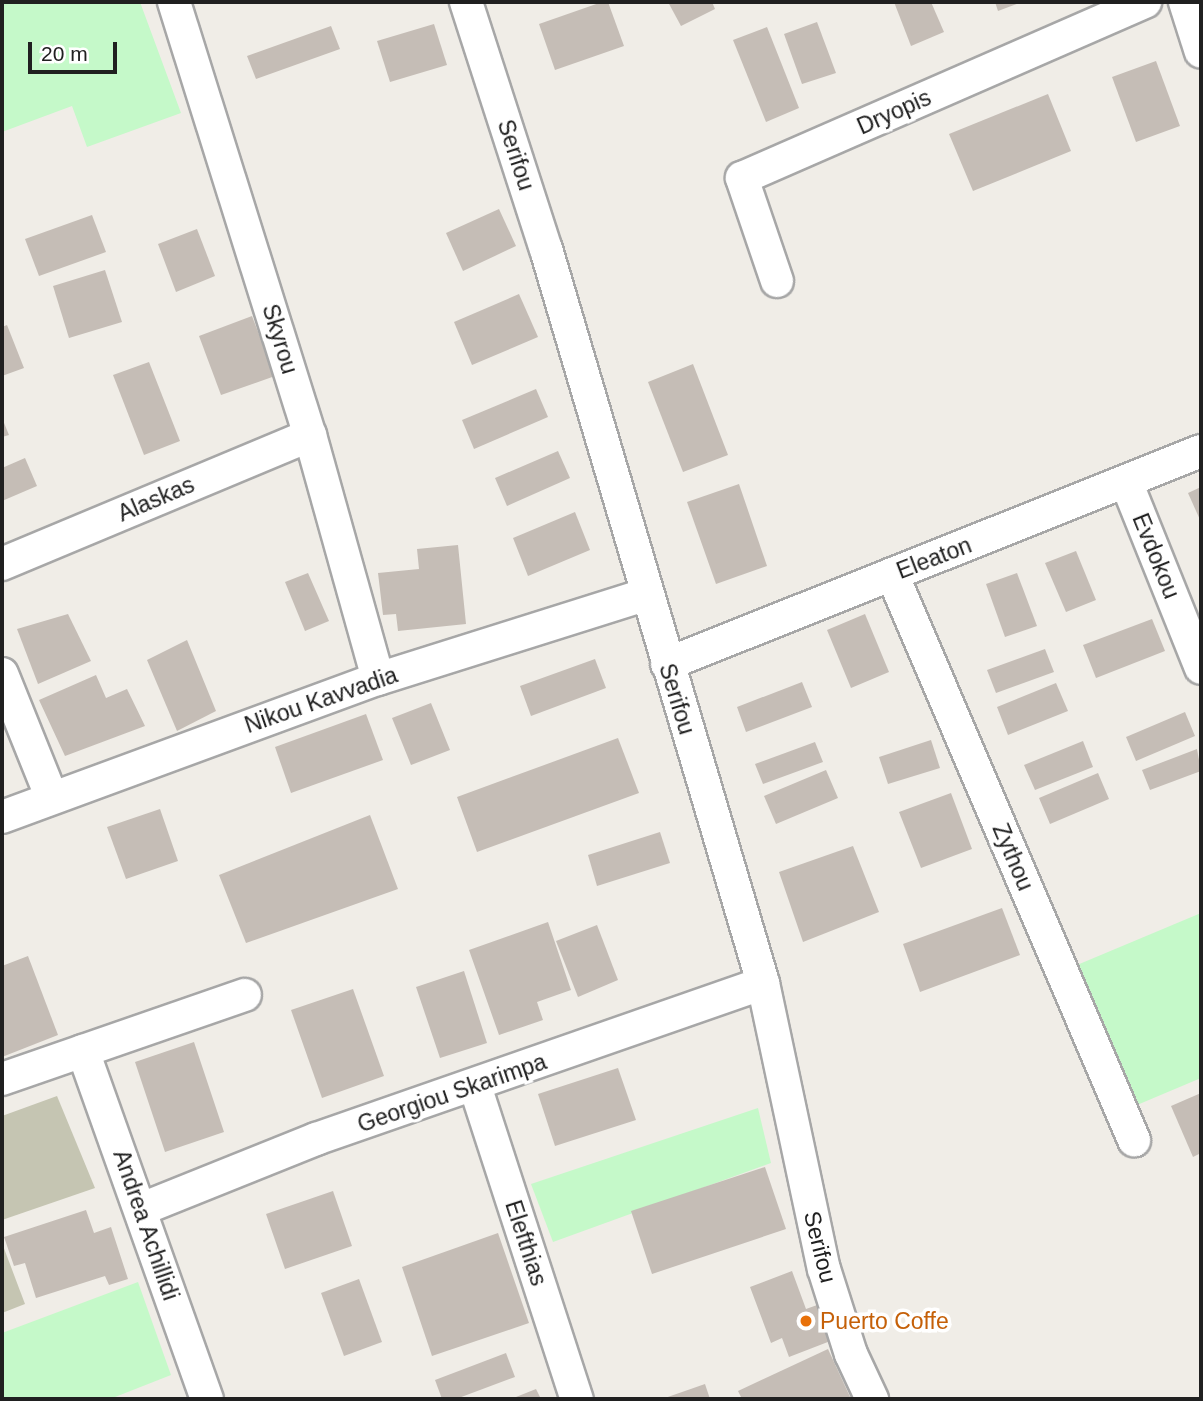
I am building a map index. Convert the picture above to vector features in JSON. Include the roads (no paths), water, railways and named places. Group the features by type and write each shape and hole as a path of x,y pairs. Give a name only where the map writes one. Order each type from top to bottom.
{"street":[{"name":"Skyrou","path":"174,2 310,435 378,679"},
{"name":"Serifou","path":"467,2 546,249 645,595 763,983 824,1269 851,1354 872,1399"},
{"name":"Dryopis","path":"777,281 742,178 1146,2"},
{"path":"1185,2 1201,52"},
{"name":"Alaskas","path":"2,564 310,435"},
{"name":"Eleaton","path":"667,664 1127,484 1201,452"},
{"name":"Evdokou","path":"1127,484 1201,668"},
{"name":"Zythou","path":"892,574 1134,1140"},
{"name":"Nikou Kavvadia","path":"2,817 51,796 378,679 645,595"},
{"path":"2,674 51,796"},
{"name":"Georgiou Skarimpa","path":"142,1209 316,1139 475,1086 763,983"},
{"path":"2,1079 245,995"},
{"name":"Andrea Achillidi","path":"83,1051 142,1209 207,1399"},
{"name":"Elefthias","path":"475,1086 577,1399"}],"place":[{"name":"Puerto Coffe","path":"806,1321"}]}
